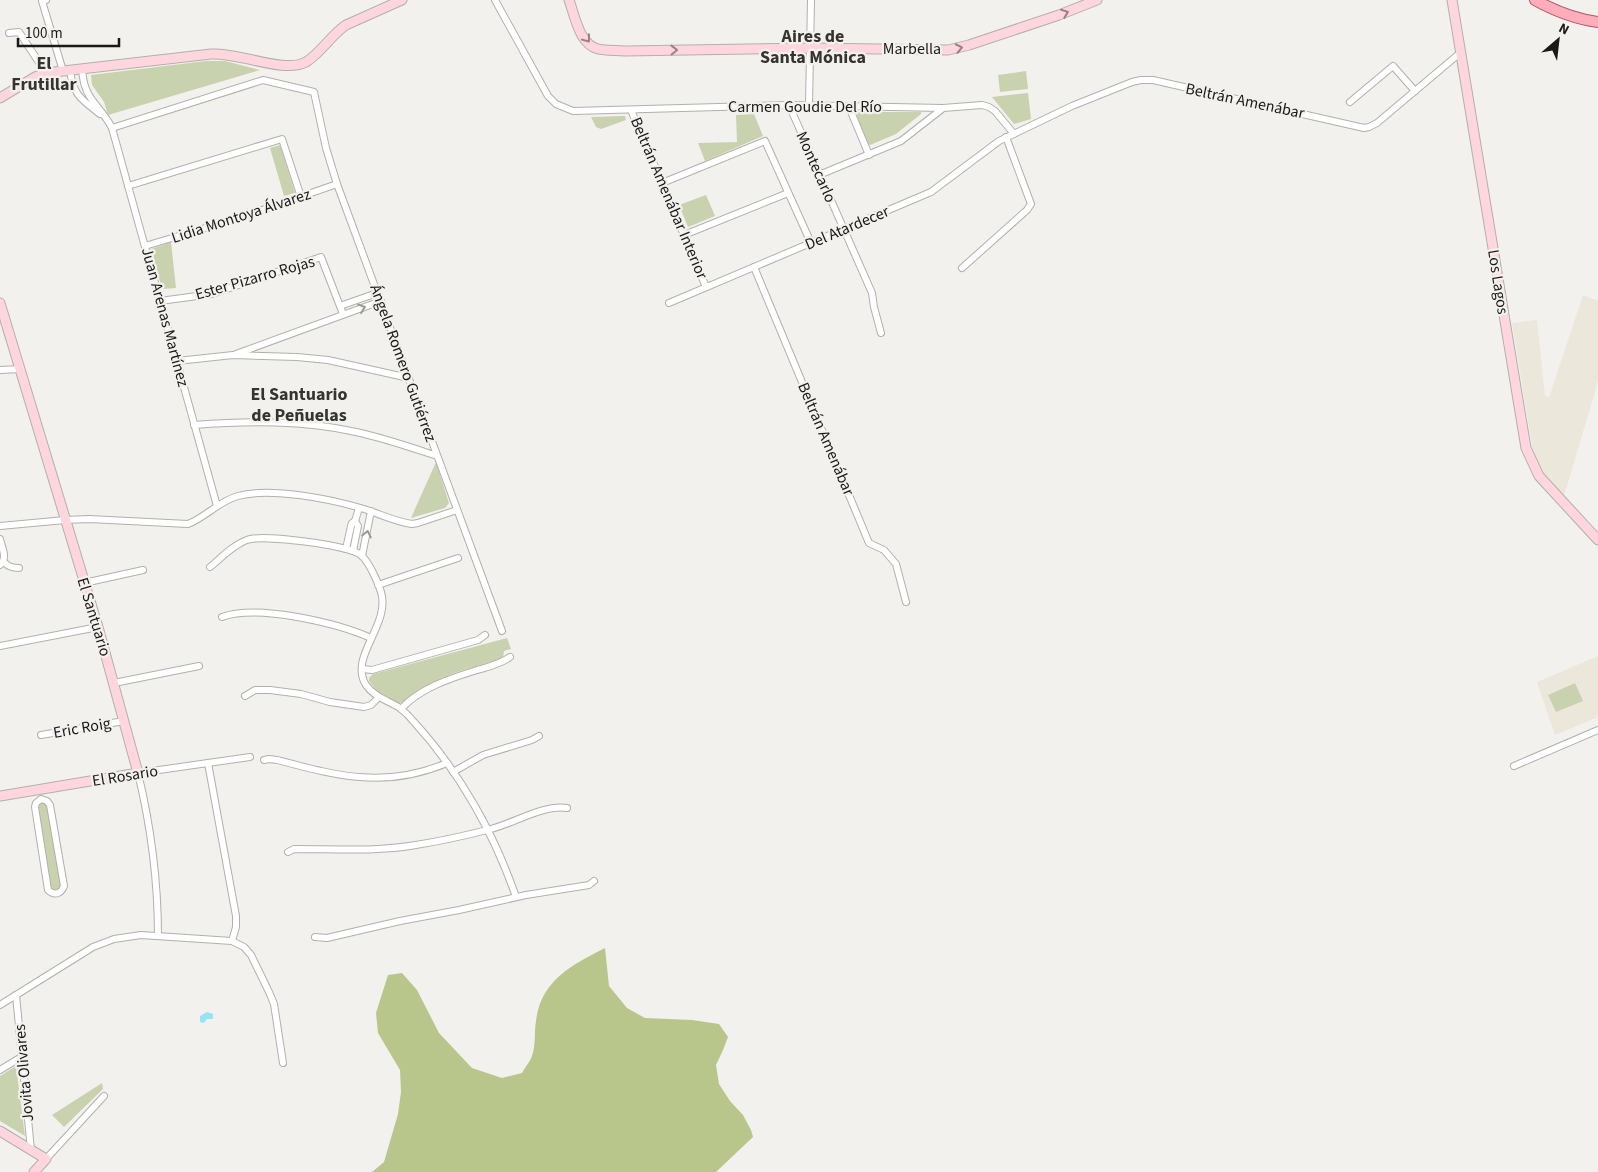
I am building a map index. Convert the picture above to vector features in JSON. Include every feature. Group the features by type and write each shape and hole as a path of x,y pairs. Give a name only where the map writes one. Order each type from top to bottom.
{"main road":[{"path":"1535,0 1562,13 1598,22"}],"street":[{"path":"46,0 42,1 74,91 88,106 103,117 112,128"},
{"path":"0,98 46,73 222,53 278,65 295,66 311,58 346,25 402,0"},
{"name":"Carmen Goudie Del Río","path":"495,0 548,96 556,104 573,111 789,105 942,108 982,105 996,111 1014,134"},
{"name":"Marbella","path":"569,0 584,40 600,50 626,51 810,48 955,49 1054,17 1097,0"},
{"name":"Montecarlo","path":"809,106 811,0"},
{"name":"Los Lagos","path":"1452,0 1526,448 1539,476 1598,540"},
{"path":"9,32 19,32 46,73"},
{"name":"Beltrán Amenábar","path":"1014,134 1072,106 1141,80 1160,82 1364,128 1377,123 1460,53"},
{"path":"1350,102 1394,66 1415,91"},
{"name":"Juan Arenas Martínez","path":"82,69 82,81 85,90 105,114 112,128 217,506"},
{"name":"Ángela Romero Gutiérrez","path":"112,128 263,80 314,92 326,148 337,184 502,630"},
{"name":"Montecarlo","path":"789,105 872,293 881,333"},
{"path":"849,107 869,155"},
{"path":"819,175 901,141 942,108"},
{"name":"Beltrán Amenábar Interior","path":"631,110 706,287"},
{"name":"Del Atardecer","path":"669,303 931,192 1006,137 1014,134"},
{"path":"962,268 1027,210 1031,204 1006,137"},
{"path":"128,186 282,139 301,197"},
{"path":"662,183 765,141 811,243"},
{"name":"Lidia Montoya Álvarez","path":"145,246 337,184"},
{"path":"684,235 788,193"},
{"name":"Ester Pizarro Rojas","path":"160,301 212,294 321,257 343,314"},
{"name":"Beltrán Amenábar","path":"754,267 870,542 884,550 896,564 906,602"},
{"path":"340,306 377,293"},
{"path":"233,355 380,302"},
{"name":"El Santuario","path":"0,303 98,627 138,773 153,848 158,936"},
{"path":"177,361 233,355 298,357 328,360 409,378"},
{"path":"0,370 21,369"},
{"path":"194,424 272,422 328,427 363,434 437,456"},
{"path":"0,526 65,520 116,520 188,524 217,506 238,496 263,493 309,498 359,508 412,524 457,510"},
{"path":"349,550 358,526 356,522 359,508"},
{"path":"362,556 371,511"},
{"path":"210,567 241,542 258,538 290,540 349,550 362,556 369,566 381,592 381,613 378,626 364,656 362,669 365,683 371,691 401,709 415,723 453,772 488,830 516,897"},
{"path":"0,539 5,557 2,563 19,568"},
{"path":"378,585 458,558"},
{"path":"84,583 143,570"},
{"path":"222,617 241,613 294,617 347,629 371,638"},
{"path":"0,646 98,627"},
{"path":"362,669 372,670 478,640 485,635"},
{"path":"401,709 408,701 433,686 452,678 502,663 510,657"},
{"path":"114,683 199,666"},
{"path":"245,696 255,690 270,690 301,694 330,702 364,707 371,705 379,697"},
{"name":"Eric Roig","path":"41,735 124,721"},
{"path":"1514,766 1598,730"},
{"path":"453,772 483,755 532,740 539,736"},
{"name":"El Rosario","path":"0,796 250,757"},
{"path":"264,760 277,760 332,774 367,778 408,774 447,764"},
{"path":"208,763 236,916 236,927 232,941"},
{"path":"39,789 41,799"},
{"path":"41,799 47,801 50,805 63,889 57,894 52,894 48,890 34,807 37,801 41,799"},
{"path":"288,852 294,849 391,849 488,830 531,814 557,808 567,808"},
{"path":"315,937 327,938 516,897 589,885 594,881"},
{"path":"1,1002 16,995 100,944 123,937 158,936 232,941 244,947 251,955 274,1004 282,1063"},
{"name":"Jovita Olivares","path":"16,995 31,1150"},
{"path":"0,1070 23,1056"},
{"path":"34,1172 104,1096"},
{"path":"0,1131 46,1159"}],"shaded area":[{"path":"1583,295 1598,301 1598,382 1564,496 1543,474 1534,457 1512,323 1537,320 1545,396 1549,397"},
{"path":"1598,656 1598,717 1555,735 1537,682"}],"green space":[{"path":"206,61 225,61 260,70 108,115 104,102 92,85 91,75"},
{"path":"1026,71 1028,89 1000,92 998,75"},
{"path":"1028,93 1031,119 1014,124 992,97"},
{"path":"859,112 921,112 921,114 896,134 870,145 867,143 856,116"},
{"path":"754,114 763,136 705,161 698,143 737,142 736,115"},
{"path":"625,116 626,120 601,129 596,127 591,117"},
{"path":"280,145 295,193 284,196 270,148"},
{"path":"706,195 715,216 688,227 679,205"},
{"path":"171,242 176,288 162,289 151,249"},
{"path":"436,462 449,503 445,508 411,518"},
{"path":"507,638 511,649 504,651 503,658 442,678 397,704 379,694 369,681 373,674"},
{"path":"1575,683 1583,701 1556,712 1548,695"},
{"path":"41,802 47,804 61,886 57,891 52,890 51,887 36,807"},
{"path":"605,948 609,986 627,1008 645,1018 692,1020 719,1024 728,1037 716,1065 719,1084 730,1101 743,1115 753,1137 716,1172 372,1172 384,1162 398,1114 401,1092 400,1070 378,1033 376,1013 388,975 402,973 417,990 439,1033 472,1068 502,1078 522,1073 530,1060 534,1047 535,1025 539,1007 551,984 570,968"},
{"path":"16,1066 25,1136 0,1121 0,1076"},
{"path":"102,1083 103,1089 64,1127 52,1115"}],"water":[{"path":"207,1012 213,1014 213,1019 207,1019 204,1023 200,1022 200,1016"}],"district":[{"name":"Aires de Santa Mónica","path":"813,46"},
{"name":"El Frutillar","path":"44,73"},
{"name":"El Santuario de Peñuelas","path":"299,404"}]}
